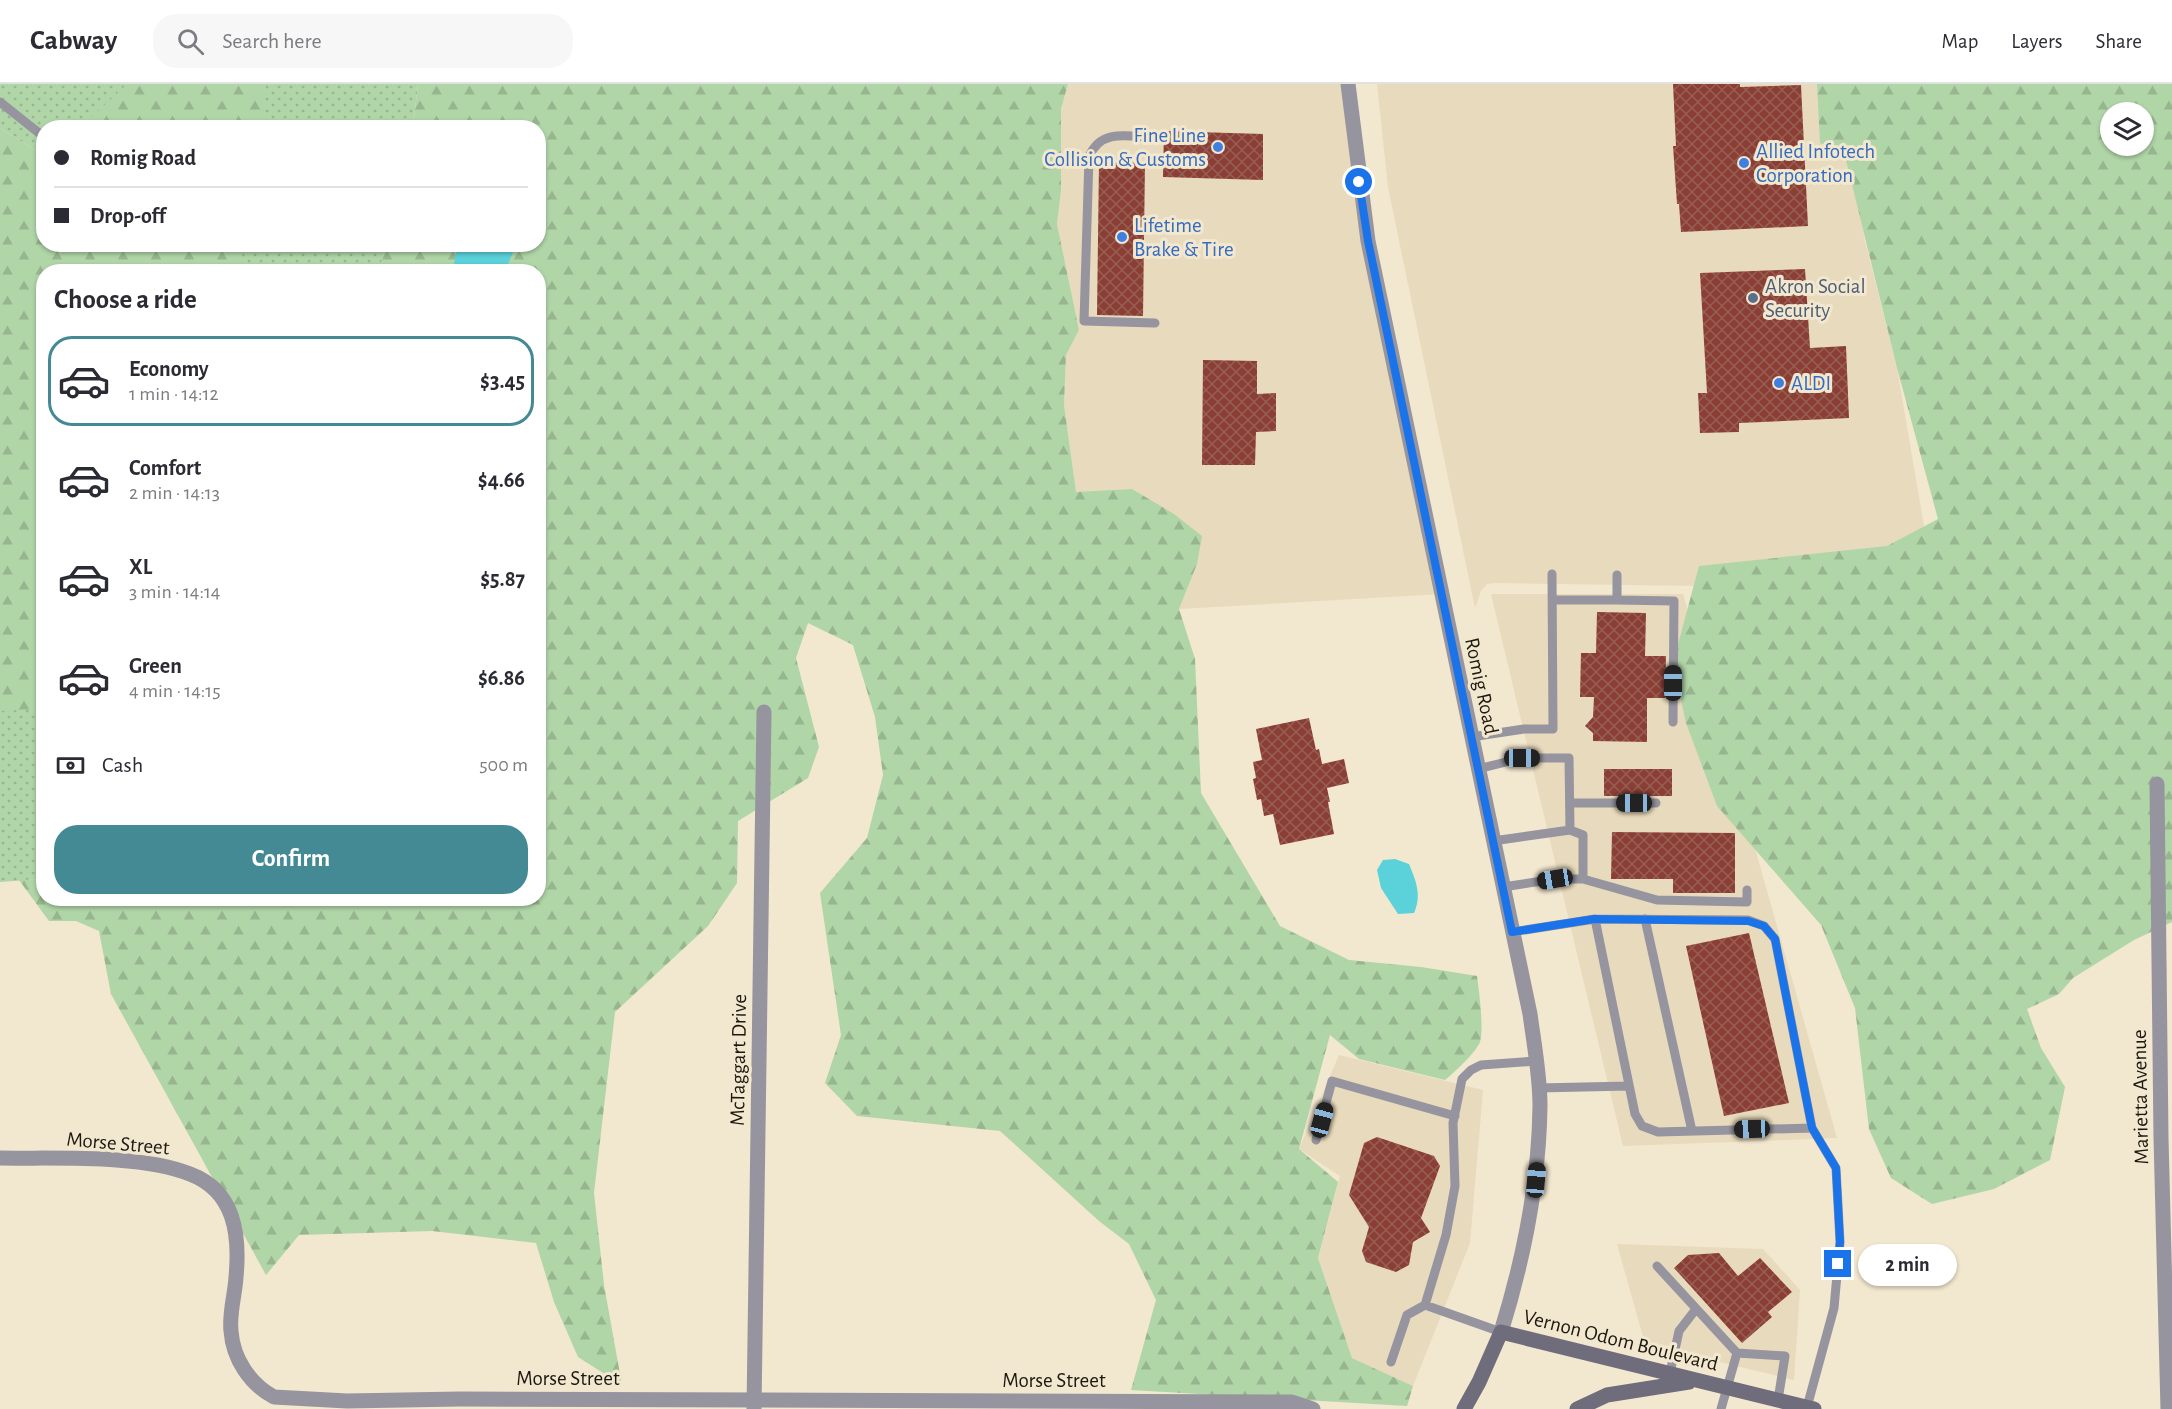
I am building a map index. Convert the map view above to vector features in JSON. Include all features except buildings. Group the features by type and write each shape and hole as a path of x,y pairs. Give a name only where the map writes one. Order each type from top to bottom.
{"main road":[{"name":"Vernon Odom Boulevard","path":"1464,1409 1479,1382 1501,1332 1810,1408"},
{"path":"1577,1409 1607,1395 1698,1380"}],"street":[{"name":"Romig Road","path":"1348,84 1368,241 1530,1014 1536,1061 1538,1154 1534,1189 1522,1255 1501,1332"},
{"name":"McTaggart Drive","path":"754,1405 764,712"},
{"name":"Marietta Avenue","path":"2157,784 2161,1138 2168,1409"},
{"name":"Morse Street","path":"0,1158 125,1161 173,1168 193,1174 220,1193 233,1215 238,1248 231,1318 234,1348 247,1375 274,1397 347,1401 460,1399 754,1405 1292,1402 1313,1409"}],"lane":[{"path":"0,102 36,130"},
{"path":"1155,323 1084,321 1089,157 1099,141 1105,138 1113,136 1158,138"},
{"path":"1471,737 1524,729 1553,729 1552,574"},
{"path":"1617,575 1617,600"},
{"path":"1552,600 1674,601 1673,723"},
{"path":"1478,769 1522,758 1569,758 1570,830"},
{"path":"1570,803 1656,803"},
{"path":"1493,841 1570,830 1583,835 1583,879"},
{"path":"1503,887 1555,879 1583,879 1657,900 1747,902 1747,890"},
{"path":"1594,919 1635,1114 1642,1126 1658,1131 1812,1128"},
{"path":"1512,932 1594,919 1748,921 1764,926 1775,939 1812,1128 1836,1168 1840,1242 1834,1308 1810,1408"},
{"path":"1645,919 1692,1131"},
{"path":"1391,1362 1407,1315 1425,1305 1446,1235 1455,1186 1455,1116 1462,1079 1482,1065 1536,1061"},
{"path":"1316,1140 1332,1081 1455,1116"},
{"path":"1538,1088 1629,1086"},
{"path":"1657,1266 1737,1353 1785,1356 1778,1400"},
{"path":"1425,1305 1501,1332"},
{"path":"1670,1373 1679,1331 1696,1309"},
{"path":"1721,1409 1737,1353"}],"shaded area":[{"path":"1068,84 1348,84 1349,105 1442,594 1179,609 1197,564 1132,489 1076,493 1064,405 1066,355 1079,330 1057,224 1061,191 1061,109"},
{"path":"1377,84 1835,84 1865,241 1897,368 1932,573 1701,586 1495,583 1487,584 1481,591 1475,608 1388,187"},
{"path":"1491,594 1683,594 1837,1138 1623,1146"},
{"path":"1339,1055 1483,1090 1470,1243 1413,1386 1352,1358 1318,1258 1340,1176 1299,1149"},
{"path":"1617,1244 1763,1249 1800,1290 1794,1380 1645,1344"}],"green space":[{"path":"0,84 418,84 414,120 36,120 36,151 0,128"},
{"path":"127,84 266,84 263,120 88,120"},
{"path":"418,84 1068,84 1061,109 1061,191 1057,224 1079,330 1066,355 1064,405 1076,492 1132,489 1174,514 1202,536 1197,564 1179,609 1195,659 1201,793 1280,926 1349,960 1421,967 1477,976 1481,1019 1480,1042 1459,1068 1445,1080 1359,1059 1330,1035 1299,1149 1338,1182 1318,1258 1352,1358 1413,1386 1407,1406 1131,1390 1156,1300 1129,1244 1099,1221 1000,1131 857,1116 825,1083 841,1035 820,893 867,838 883,775 875,717 853,645 808,623 796,658 819,747 808,778 738,821 737,883 708,926 615,1012 594,1193 604,1285 622,1385 578,1357 554,1302 536,1243 432,1231 299,1235 266,1275 111,994 99,931 76,921 49,921 38,906 546,906 546,264 381,264 384,252 546,252 546,120 414,120"},
{"path":"1817,84 2172,84 2172,922 2134,940 2073,978 2059,994 2027,1009 2041,1048 2065,1087 2050,1160 1994,1189 1932,1204 1891,1178 1869,1129 1855,1008 1821,925 1717,806 1686,723 1673,663 1699,566 1887,546 1938,519 1897,368 1844,152 1820,143"},
{"path":"0,128 36,151 36,252 243,252 241,264 36,264 36,709 0,711"},
{"path":"210,252 384,252 381,264 231,264"},
{"path":"36,683 36,879 0,882 0,684"},
{"path":"36,879 36,903 19,880"}],"water":[{"path":"456,252 513,252 508,264 454,264"},
{"path":"1395,859 1409,864 1414,876 1418,900 1414,913 1398,914 1381,888 1377,870 1383,860"}],"place":[{"name":"Fine Line Collision & Customs","path":"1218,147"},
{"name":"Allied Infotech Corporation","path":"1744,163"},
{"name":"Lifetime Brake & Tire","path":"1122,237"},
{"name":"Akron Social Security","path":"1753,298"},
{"name":"ALDI","path":"1779,383"}],"route":[{"path":"1359,182 1368,241 1512,932 1594,919 1748,921 1764,926 1775,939 1812,1128 1836,1168 1840,1242 1838,1264"}]}
